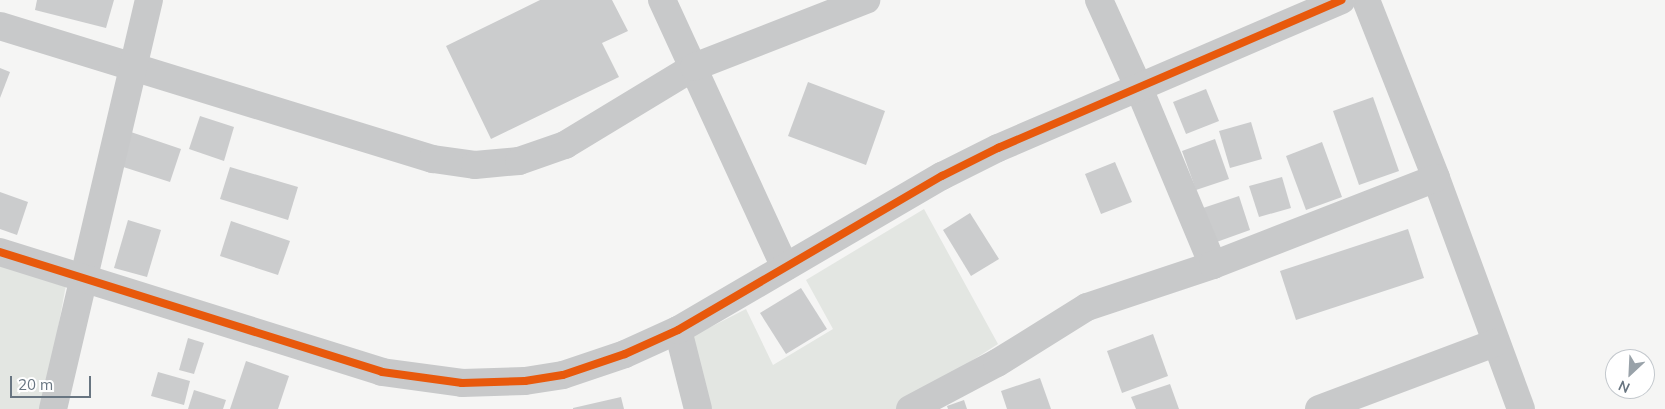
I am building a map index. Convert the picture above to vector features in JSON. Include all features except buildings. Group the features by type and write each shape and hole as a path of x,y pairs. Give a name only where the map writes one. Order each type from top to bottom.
{"street":[{"path":"53,409 82,277 148,0"},
{"path":"662,0 785,267"},
{"path":"0,26 433,159 475,165 519,161 565,145 694,67 866,0"},
{"path":"1099,0 1138,86 1213,265"},
{"path":"0,252 373,370 462,384 525,381 563,375 625,354 678,330 950,172 1138,86 1341,0"},
{"path":"1366,0 1436,178 1495,343 1521,409"},
{"path":"910,409 997,363 1087,308 1213,265 1436,178"},
{"path":"678,330 698,409"},
{"path":"1319,409 1495,343"}],"shaded area":[{"path":"924,209 998,344 904,404 906,409 708,409 689,338 746,309 773,365 833,329 806,280"},
{"path":"0,265 66,285 43,409 0,409"}],"cycle path":[{"path":"0,252 382,372 462,383 525,381 563,375 625,354 678,330 942,176 998,148 1341,0"}]}
